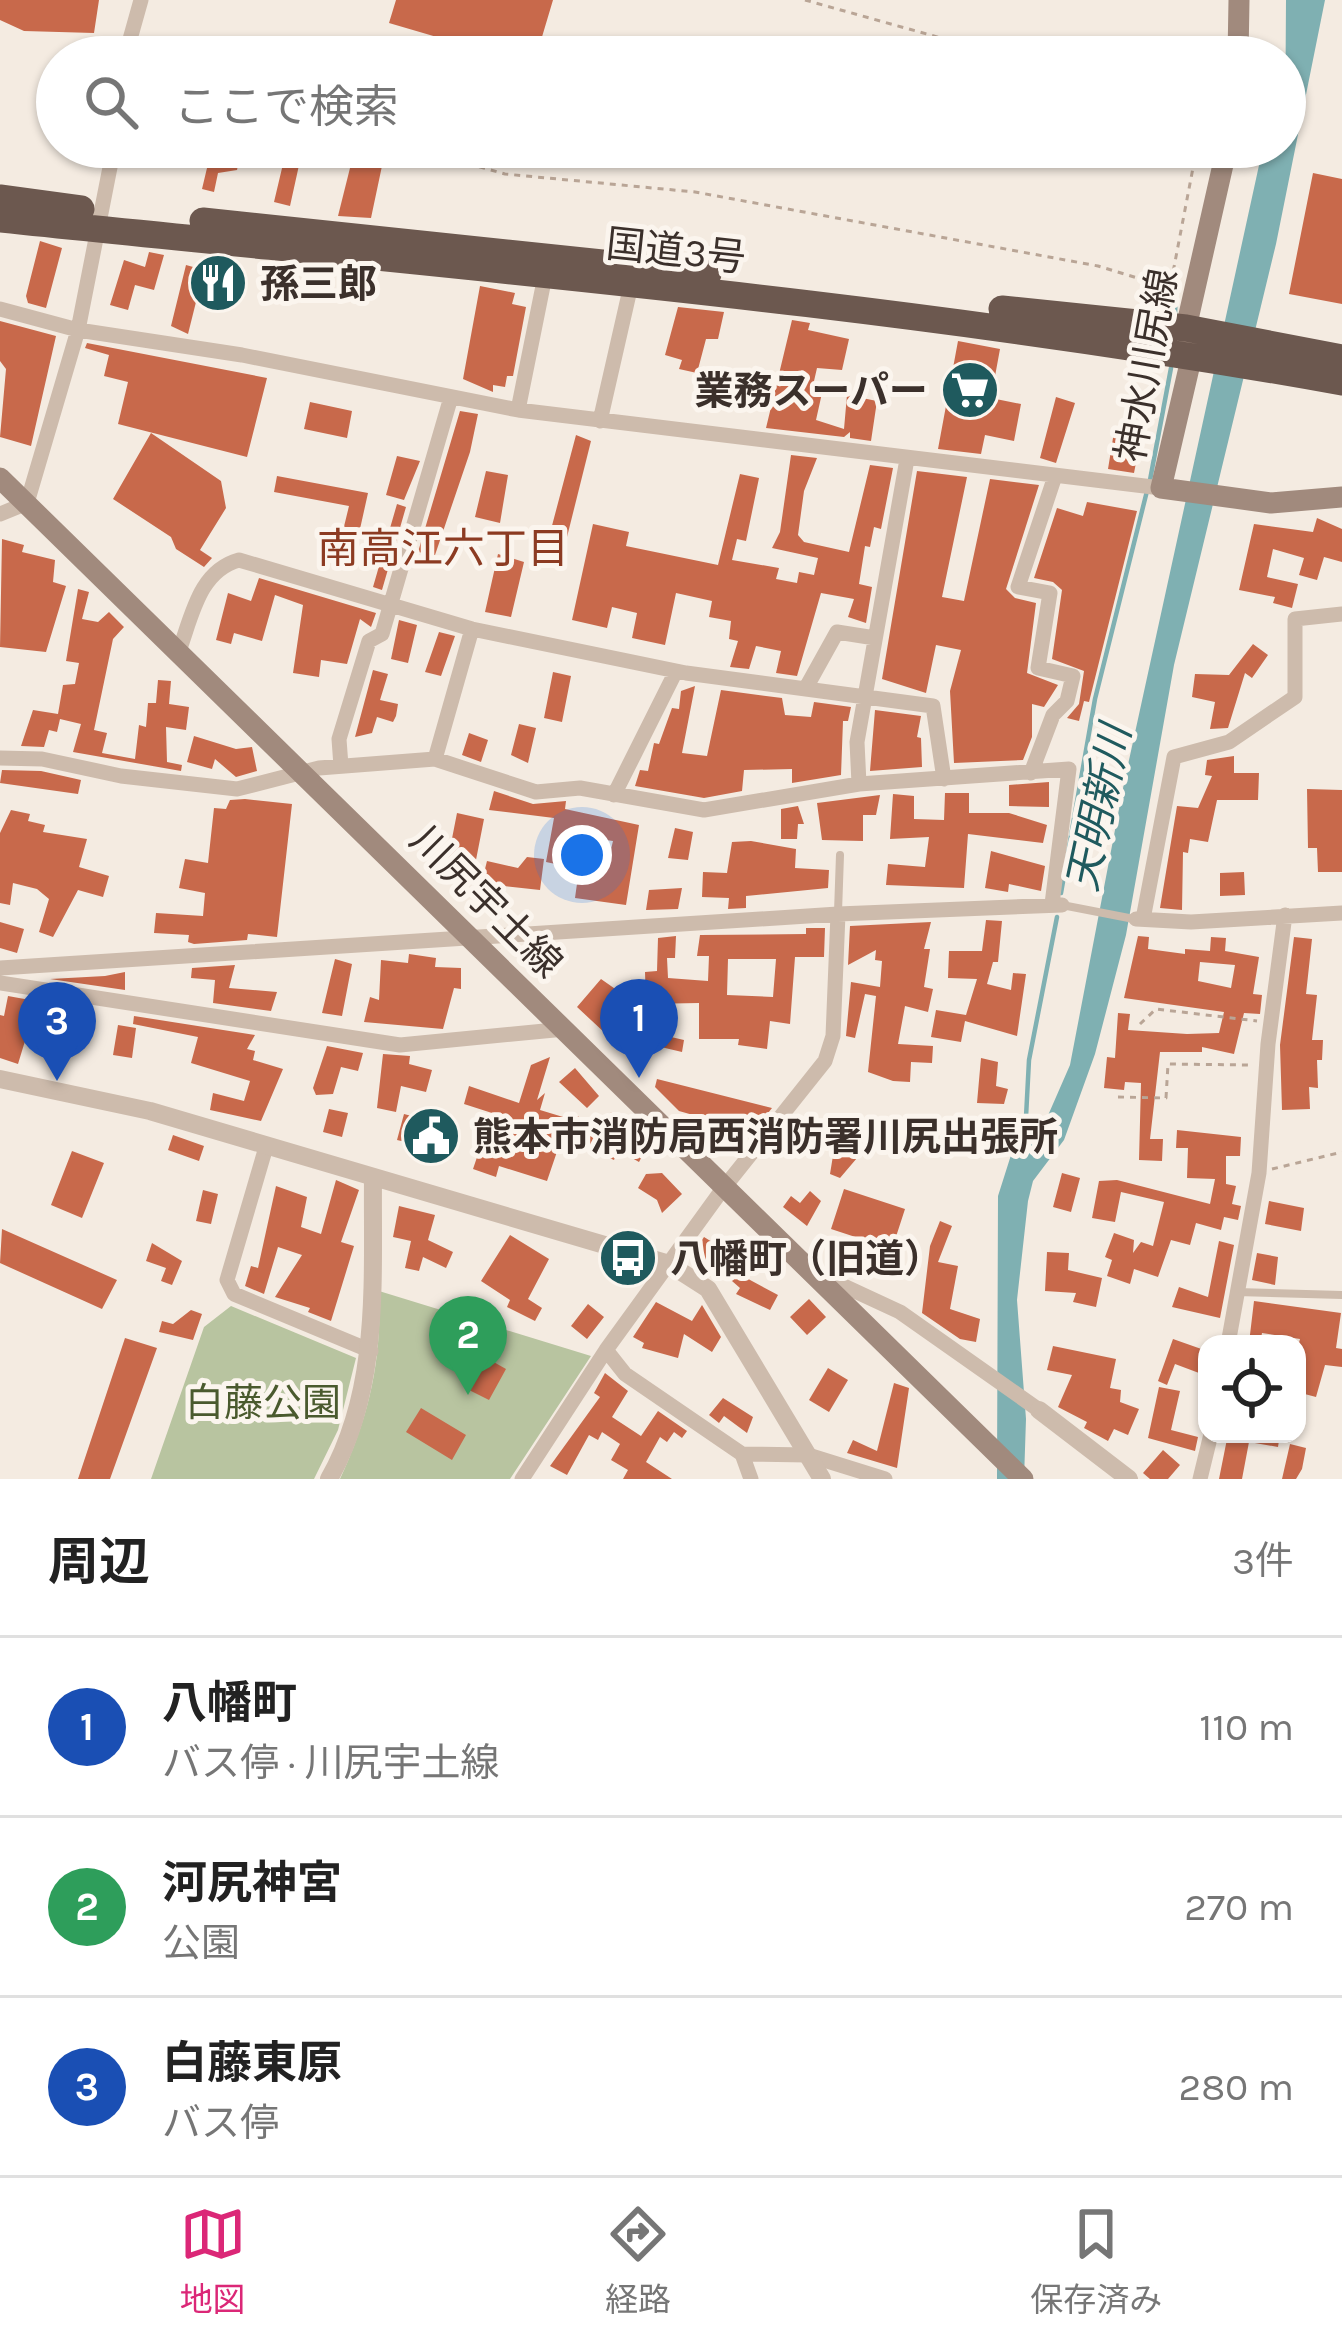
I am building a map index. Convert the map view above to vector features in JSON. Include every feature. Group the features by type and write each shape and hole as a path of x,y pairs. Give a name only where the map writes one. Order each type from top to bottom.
{"highway":[{"name":"国道3号","path":"0,199 102,220"},
{"name":"国道3号","path":"0,218 102,220 547,266 1254,353 1342,358"},
{"name":"国道3号","path":"547,266 631,285 1201,344"},
{"name":"国道3号","path":"1254,353 1342,382"}],"main road":[{"path":"1238,36 1239,0"},
{"name":"神水川尻線","path":"1223,168 1201,344 1172,489 1271,503 1342,497"},
{"name":"川尻宇土線","path":"0,478 565,1028 722,1190 1023,1479"}],"street":[{"path":"131,36 142,0"},
{"path":"0,514 27,503 78,330 111,168"},
{"path":"518,410 547,266"},
{"path":"600,421 631,285"},
{"path":"0,309 78,330 518,410 1172,489"},
{"path":"341,766 339,739 369,641 382,634 451,397"},
{"path":"859,784 857,742 907,459"},
{"path":"1031,773 1053,715 1067,701 1073,676 1038,668 1050,593 1018,587 1055,476"},
{"path":"179,651 203,585 222,564 239,560 472,629 676,671 933,706 944,779"},
{"path":"1342,614 1295,619 1295,697 1228,742 1174,757 1140,919 1191,922 1342,913"},
{"path":"435,759 472,629"},
{"path":"806,686 837,632 875,638"},
{"path":"614,795 676,671"},
{"path":"0,758 42,759 140,779 237,789 302,771 435,759 536,792 580,788 704,810 859,784 1069,769 1057,905 838,914 0,968"},
{"path":"522,1479 606,1350 722,1190 825,1061 833,1036 838,914"},
{"path":"1229,1335 1258,1173 1270,1024 1286,915"},
{"path":"0,982 400,1046 565,1028"},
{"path":"0,1079 150,1111 669,1264 708,1289 822,1479"},
{"path":"266,1147 227,1280 234,1294 371,1351"},
{"path":"328,1479 348,1437 371,1351 373,1177"},
{"path":"810,1271 900,1312 1129,1479"},
{"path":"606,1350 625,1374 742,1454 808,1455 886,1479"},
{"path":"1200,1479 1209,1443"},
{"path":"742,1454 751,1479"}],"lane":[{"path":"838,914 839,855"},
{"path":"1057,905 1140,919"},
{"path":"1235,1292 1342,1294"}],"path":[{"path":"805,0 934,36"},
{"path":"484,168 695,192 1098,266 1170,288 1193,168"},
{"path":"1140,1024 1156,1009 1270,1024"},
{"path":"1118,1097 1166,1098 1168,1064 1266,1066"},
{"path":"1258,1173 1342,1152"}],"green space":[{"path":"379,1291 591,1356 510,1479 340,1479 372,1388"},
{"name":"白藤公園","path":"231,1306 356,1358 338,1430 314,1479 151,1479 204,1327"}],"water":[{"path":"1286,0 1325,0 1306,95 1306,36 1286,36"},
{"path":"1258,168 1291,168 1174,665 1126,935 1095,1054 1064,1140 1033,1181 1028,1201 1017,1300 1026,1419 1024,1479 997,1479 998,1196 1018,1133 1046,1120 1070,1065 1124,783"}],"building":[{"path":"0,0 99,0 94,33 24,31 0,20"},
{"path":"396,0 553,0 542,36 433,36 389,23"},
{"path":"207,168 237,168 218,173 214,192 202,189"},
{"path":"282,168 298,168 290,206 274,202"},
{"path":"350,168 382,168 371,218 338,216"},
{"path":"1313,173 1342,179 1342,304 1289,294"},
{"path":"40,241 62,248 46,308 28,303 26,296"},
{"path":"149,252 164,255 154,290 135,285 128,310 110,305 124,260 145,267"},
{"path":"186,265 204,270 188,334 171,326"},
{"path":"480,286 515,293 512,304 526,307 513,376 507,376 505,387 493,385 493,392 463,379"},
{"path":"678,307 724,312 718,339 706,339 697,373 679,369 682,360 665,355"},
{"path":"792,320 810,323 808,330 849,339 842,370 817,368 814,381 824,384 816,420 844,429 847,395 877,401 871,441 850,438 850,432 844,437 766,428"},
{"path":"0,321 56,336 31,446 0,437 6,369 0,361"},
{"path":"958,341 1000,349 991,398 1021,404 1014,441 985,435 981,454 938,449"},
{"path":"87,343 267,378 247,457 118,424 128,382 104,376 109,355 85,348"},
{"path":"1056,397 1075,403 1056,463 1040,458"},
{"path":"310,402 352,411 347,438 304,429"},
{"path":"460,411 478,414 470,452 435,555 418,552"},
{"path":"1114,432 1141,437 1134,473 1108,469"},
{"path":"151,433 221,481 226,508 200,550 212,558 204,567 176,549 171,537 113,499"},
{"path":"576,435 591,441 566,541 549,537"},
{"path":"791,455 817,458 804,491 798,535 804,542 849,552 870,465 893,468 881,529 874,527 870,547 865,546 859,584 872,587 866,623 848,617 854,599 821,593 797,676 776,673 781,651 756,646 749,669 730,667 738,641 729,639 731,621 709,617 712,601 676,593 665,645 632,638 637,613 612,607 607,628 572,620 593,524 629,532 626,546 718,565 740,474 759,478 746,541 737,539 732,560 779,568 776,579 797,583 799,572 814,575 818,558 772,548 780,532"},
{"path":"397,456 420,461 404,500 386,495"},
{"path":"486,471 508,475 500,523 475,517"},
{"path":"917,471 967,477 942,597 964,601 990,479 1039,485 1006,589 1015,598 1036,603 1027,673 1058,685 1044,707 1032,704 1032,737 1023,760 954,763 950,691 961,650 936,645 926,693 882,679"},
{"path":"277,476 368,493 356,547 340,543 349,506 274,492"},
{"path":"1087,502 1137,511 1089,702 1084,701 1079,721 1067,718 1079,704 1084,671 1052,659 1062,590 1053,582 1034,578 1057,508 1083,516"},
{"path":"397,504 406,507 382,590 373,587"},
{"path":"1317,518 1342,529 1342,562 1324,557 1317,580 1299,575 1304,558 1273,549 1267,577 1298,584 1292,608 1273,603 1275,597 1239,590 1254,524 1313,532"},
{"path":"2,539 24,545 22,552 55,560 53,582 66,586 46,652 0,647"},
{"path":"498,554 524,562 511,617 485,612"},
{"path":"259,578 376,613 371,627 360,619 347,664 321,660 319,677 293,673 303,605 275,595 262,641 234,633 231,644 216,640 228,593 251,601"},
{"path":"78,589 89,592 82,619 98,622 109,612 124,627 113,639 94,730 107,733 102,753 135,759 139,725 146,727 148,703 156,703 158,680 171,681 169,704 189,707 186,730 166,727 167,762 182,765 181,771 73,752 81,724 60,719 57,732 49,730 44,747 21,746 33,710 58,714 63,685 75,684 79,663 66,661"},
{"path":"399,620 417,625 408,663 391,659"},
{"path":"439,632 455,636 441,676 425,672"},
{"path":"1253,644 1268,655 1252,678 1245,673 1228,728 1210,729 1215,702 1192,697 1195,674 1229,675"},
{"path":"373,670 388,674 380,700 398,704 396,716 393,722 377,717 372,733 355,737"},
{"path":"553,672 571,676 562,722 544,718"},
{"path":"695,686 682,753 707,756 721,690 782,698 785,715 811,717 814,702 851,707 848,721 843,721 841,775 792,783 792,769 744,770 742,791 704,798 635,786 640,770 648,771 654,743 659,744 672,708 679,709 681,691"},
{"path":"875,710 921,716 917,737 921,738 922,767 870,771"},
{"path":"519,724 536,728 528,763 511,755"},
{"path":"469,733 488,740 481,762 462,755"},
{"path":"194,736 236,749 252,747 257,771 236,777 215,759 212,769 187,762"},
{"path":"1234,756 1234,773 1259,773 1258,800 1217,800 1208,842 1190,839 1188,853 1183,852 1182,910 1160,908 1177,806 1198,808 1212,776 1205,775 1207,760"},
{"path":"2,770 41,771 81,780 78,794 0,783"},
{"path":"1049,782 1049,807 1009,806 1009,785"},
{"path":"1307,789 1342,790 1342,872 1318,872 1317,848 1308,848"},
{"path":"494,791 533,804 566,801 565,809 639,825 626,905 575,898 580,862 607,866 613,841 571,835 565,866 546,862 554,818 489,810"},
{"path":"945,793 969,793 969,813 1009,813 1047,825 1043,843 968,834 964,888 886,885 888,864 925,867 929,837 890,839 893,794 914,796 914,819 944,820"},
{"path":"880,795 876,815 863,815 863,841 822,840 817,803"},
{"path":"230,800 292,804 277,937 248,934 247,940 194,944 188,942 189,935 154,933 156,913 203,916 205,893 179,888 185,859 208,863 214,808 226,809"},
{"path":"798,806 804,824 798,824 797,839 781,839 781,809"},
{"path":"11,810 30,814 28,821 45,825 43,832 87,839 79,867 109,876 103,897 78,890 53,937 39,932 49,899 37,889 13,883 10,905 0,903 0,833"},
{"path":"457,813 484,819 475,865 448,859"},
{"path":"675,828 693,832 688,860 668,858"},
{"path":"732,842 796,849 795,868 829,870 828,888 746,896 746,908 728,909 729,898 702,897 703,872 727,873"},
{"path":"991,851 1045,866 1041,891 1009,884 1008,892 985,888"},
{"path":"527,857 544,859 540,890 504,886 502,894 480,889 487,861 518,868"},
{"path":"1244,872 1245,895 1220,896 1220,873"},
{"path":"682,888 678,909 646,910 649,890"},
{"path":"986,920 1002,921 998,962 993,962 987,984 1011,990 1013,973 1026,974 1017,1036 965,1021 961,1042 931,1037 936,1010 966,1015 977,979 948,978 949,951 982,951"},
{"path":"0,922 24,929 17,953 0,948"},
{"path":"931,922 924,949 930,949 924,987 933,989 928,1012 905,1006 898,1044 933,1046 932,1063 911,1062 910,1082 893,1081 868,1072 876,996 865,994 855,1038 846,1036 851,982 880,987 882,961 875,960 876,950 848,965 850,926"},
{"path":"806,928 825,928 824,957 795,957 790,1024 770,1021 767,1049 738,1045 739,1039 699,1039 699,1003 646,1004 645,972 657,971 658,938 676,936 675,958 667,958 668,978 708,981 709,956 697,956 700,935 806,934","holes":["728,959 776,959 773,997 727,995"]},
{"path":"1138,936 1149,937 1148,949 1185,954 1185,949 1210,951 1211,937 1226,938 1225,951 1259,957 1253,994 1262,995 1260,1014 1244,1013 1234,1054 1202,1047 1202,1052 1160,1052 1150,1139 1163,1139 1162,1161 1139,1160 1141,1083 1125,1082 1124,1090 1104,1088 1107,1057 1115,1058 1118,1013 1130,1014 1128,1030 1187,1034 1219,1033 1224,1012 1124,998","holes":["1200,962 1235,965 1231,988 1198,981"]},
{"path":"1294,937 1312,939 1306,994 1317,995 1312,1040 1323,1040 1322,1060 1317,1060 1318,1088 1309,1087 1310,1109 1282,1110 1280,1045"},
{"path":"409,954 436,958 435,967 461,968 461,989 454,988 443,1029 364,1022 370,997 379,1000 381,960 408,963"},
{"path":"335,959 352,964 342,1016 322,1013"},
{"path":"235,965 229,988 277,992 271,1011 213,1003 215,980 191,978 192,968"},
{"path":"125,972 125,990 50,979 105,976"},
{"path":"601,979 641,1007 632,1028 684,1040 682,1052 606,1034 577,1007"},
{"path":"8,996 30,1000 28,1025 36,1027 32,1043 25,1041 18,1064 0,1058 0,1015 4,1016"},
{"path":"65,1011 91,1014 82,1048 61,1045"},
{"path":"134,1016 255,1035 247,1049 255,1051 253,1060 283,1069 261,1121 210,1110 213,1093 244,1101 250,1081 191,1063 198,1037 133,1024"},
{"path":"118,1025 136,1028 132,1058 113,1055"},
{"path":"327,1046 363,1053 358,1071 341,1067 333,1094 316,1095 313,1088"},
{"path":"383,1054 410,1056 409,1064 432,1070 426,1092 401,1086 396,1112 377,1108"},
{"path":"550,1057 537,1100 545,1093 540,1110 573,1120 575,1115 604,1129 611,1112 630,1120 626,1128 650,1141 639,1162 618,1150 614,1160 562,1137 547,1181 499,1166 496,1177 473,1169 492,1113 464,1104 469,1086 519,1103 531,1065"},
{"path":"981,1058 998,1062 996,1086 1008,1089 1004,1104 977,1103"},
{"path":"575,1068 599,1096 587,1108 559,1082"},
{"path":"657,1079 772,1108 753,1132 679,1111 655,1087"},
{"path":"329,1109 348,1113 342,1137 323,1132"},
{"path":"404,1114 446,1125 435,1164 410,1157 414,1144 397,1140"},
{"path":"838,1125 862,1130 857,1158 840,1178 830,1174"},
{"path":"1177,1130 1241,1137 1240,1156 1226,1156 1226,1184 1236,1186 1232,1204 1241,1206 1238,1220 1224,1217 1221,1230 1196,1223 1190,1245 1171,1240 1158,1277 1134,1269 1130,1284 1107,1276 1112,1260 1105,1257 1114,1233 1134,1240 1133,1253 1141,1242 1153,1246 1164,1202 1121,1192 1115,1222 1092,1218 1099,1181 1117,1180 1210,1204 1215,1179 1187,1178 1188,1148 1176,1148"},
{"path":"173,1135 204,1146 199,1161 168,1150"},
{"path":"72,1151 104,1163 82,1218 51,1205"},
{"path":"662,1173 682,1194 662,1213 657,1200 638,1188 646,1174"},
{"path":"1062,1173 1080,1178 1071,1212 1053,1207"},
{"path":"336,1180 359,1190 341,1242 354,1246 331,1321 308,1312 310,1308 275,1297 302,1255 278,1247 264,1294 245,1286 251,1266 258,1268 276,1186 307,1197 301,1227 321,1234"},
{"path":"844,1189 905,1209 892,1249 831,1229"},
{"path":"203,1190 218,1194 211,1224 196,1221"},
{"path":"810,1191 821,1201 807,1226 783,1207 791,1196 800,1203"},
{"path":"1269,1201 1304,1208 1301,1231 1265,1224"},
{"path":"399,1206 435,1215 428,1240 453,1252 446,1268 423,1257 419,1271 405,1268 411,1241 393,1237"},
{"path":"940,1221 952,1226 938,1262 958,1266 950,1309 980,1319 976,1342 960,1339 922,1313 930,1246"},
{"path":"2,1229 117,1280 102,1309 0,1263"},
{"path":"510,1235 549,1259 528,1299 542,1308 535,1321 507,1307 510,1300 481,1281"},
{"path":"704,1237 746,1263 739,1274 778,1295 770,1310 736,1294 740,1288 693,1254"},
{"path":"1219,1241 1234,1245 1220,1318 1172,1307 1179,1287 1208,1297"},
{"path":"152,1243 182,1261 172,1285 161,1281 166,1268 146,1261"},
{"path":"1047,1252 1069,1253 1068,1270 1102,1278 1096,1307 1073,1302 1076,1293 1045,1291"},
{"path":"1257,1253 1278,1257 1275,1285 1252,1280"},
{"path":"809,1299 826,1317 807,1335 790,1317"},
{"path":"1254,1301 1341,1313 1336,1348 1342,1349 1342,1367 1325,1365 1316,1397 1306,1394 1306,1335 1250,1335"},
{"path":"656,1302 692,1321 702,1305 721,1337 712,1352 684,1334 678,1358 642,1348 644,1343 633,1337"},
{"path":"588,1304 604,1317 587,1339 571,1326"},
{"path":"191,1310 202,1314 193,1340 159,1332 162,1321 173,1324"},
{"path":"125,1338 157,1348 110,1479 78,1479"},
{"path":"1173,1339 1198,1348 1198,1373 1175,1364 1167,1385 1158,1381"},
{"path":"1053,1346 1116,1359 1110,1388 1121,1390 1120,1402 1139,1409 1128,1435 1114,1429 1108,1441 1084,1428 1087,1422 1058,1407 1072,1375 1047,1370"},
{"path":"483,1356 506,1369 489,1400 465,1388"},
{"path":"828,1368 848,1380 829,1412 809,1400"},
{"path":"605,1373 628,1391 612,1417 641,1436 658,1411 687,1431 682,1438 674,1432 667,1442 660,1437 646,1462 672,1479 623,1479 628,1470 611,1460 620,1444 602,1432 598,1440 589,1435 567,1475 550,1466 600,1397 594,1393"},
{"path":"894,1383 909,1388 897,1468 847,1453 853,1440 877,1451"},
{"path":"1159,1387 1180,1391 1171,1430 1198,1437 1195,1451 1148,1438"},
{"path":"723,1398 753,1417 747,1433 724,1416 719,1423 709,1415"},
{"path":"421,1408 466,1435 452,1460 406,1432"},
{"path":"1226,1443 1249,1443 1242,1479 1219,1479"},
{"path":"1290,1444 1306,1448 1302,1469 1296,1479 1282,1479"},
{"path":"1163,1450 1180,1465 1168,1479 1150,1479 1143,1473"}],"waterway":[{"path":"1175,314 1176,289"},
{"path":"1150,480 1171,368"},
{"name":"天明新川","path":"1061,893 1095,699 1147,491"},
{"path":"1025,1136 1029,1060 1057,917"}],"place":[{"name":"孫三郎","path":"218,283"},
{"name":"業務スーパー","path":"970,390"},
{"name":"八幡町","path":"639,1078"},
{"name":"白藤東原","path":"57,1081"},
{"name":"熊本市消防局西消防署川尻出張所","path":"431,1136"},
{"name":"八幡町（旧道）","path":"628,1258"},
{"name":"河尻神宮","path":"468,1395"}],"district":[{"name":"南高江六丁目","path":"443,548"}]}
